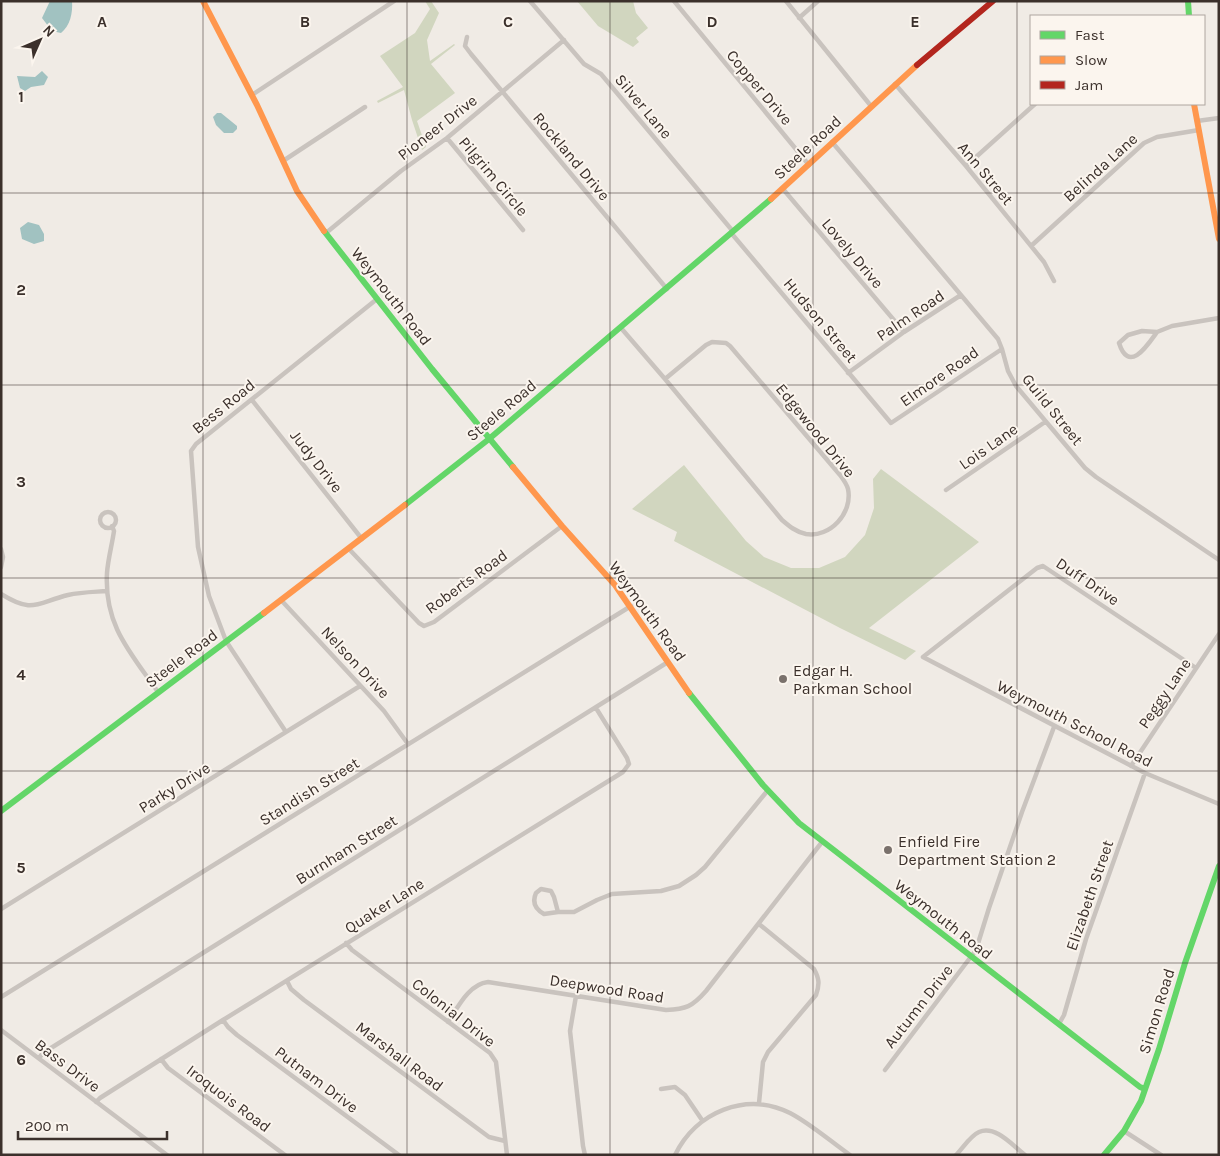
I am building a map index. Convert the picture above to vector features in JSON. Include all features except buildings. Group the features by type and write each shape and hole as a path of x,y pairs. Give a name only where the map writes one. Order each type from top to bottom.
{"street":[{"name":"Weymouth Road","path":"203,1 252,95 297,191 326,233 489,439 562,526 605,573 630,606 696,704 768,790 799,823 822,842 1146,1090"},
{"path":"252,95 394,1"},
{"name":"Silver Lane","path":"530,1 584,64 601,74 731,229 732,234"},
{"name":"Copper Drive","path":"674,1 809,165"},
{"path":"786,1 871,106"},
{"path":"799,18 818,1"},
{"name":"Steele Road","path":"1,811 362,539 489,439 732,234 895,84 993,1"},
{"path":"1188,1 1188,15"},
{"name":"Rockland Drive","path":"467,37 465,46 667,289"},
{"name":"Pioneer Drive","path":"326,233 401,171 447,138 564,40"},
{"name":"Ann Street","path":"895,84 966,166 1044,262 1054,281"},
{"path":"966,166 1034,105"},
{"path":"1194,105 1219,239"},
{"path":"283,161 365,107"},
{"path":"1197,121 1219,118"},
{"name":"Belinda Lane","path":"1030,246 1144,143 1157,137 1199,130"},
{"name":"Pilgrim Circle","path":"447,138 522,230"},
{"name":"Guild Street","path":"832,142 998,339 1008,371 1016,386 1085,468 1219,560"},
{"name":"Lovely Drive","path":"783,189 904,332"},
{"name":"Hudson Street","path":"732,234 891,423"},
{"name":"Palm Road","path":"848,373 904,332 961,295"},
{"name":"Bess Road","path":"226,641 209,596 198,547 191,451 196,444 377,299"},
{"path":"1157,332 1140,354 1130,357 1123,353 1119,342 1128,335 1142,331 1157,332 1172,326 1219,318"},
{"name":"Edgewood Drive","path":"621,328 782,520 790,527 805,534 820,534 841,519 848,502 848,488 840,475 730,346 726,343 717,342 706,345 665,379"},
{"name":"Elmore Road","path":"891,423 1002,349"},
{"name":"Judy Drive","path":"252,400 362,539"},
{"name":"Lois Lane","path":"946,490 1045,422"},
{"path":"112,526 114,531 107,571 107,591 113,622 126,646 158,692"},
{"name":"Roberts Road","path":"348,548 418,623 424,626 434,622 562,526"},
{"path":"1,549 1,567"},
{"name":"Duff Drive","path":"923,657 1037,568 1043,566 1196,668"},
{"path":"1,594 20,605 34,605 70,595 107,591"},
{"name":"Nelson Drive","path":"281,600 394,722 408,744"},
{"name":"Standish Street","path":"1,997 630,606"},
{"name":"Peggy Lane","path":"1131,766 1219,634"},
{"path":"226,641 286,732"},
{"name":"Weymouth School Road","path":"923,657 1145,773 1219,804"},
{"name":"Burnham Street","path":"39,1058 43,1053 668,662"},
{"name":"Parky Drive","path":"1,909 360,686"},
{"name":"Quaker Lane","path":"96,1102 223,1020 623,772 629,764 628,758 596,708"},
{"name":"Autumn Drive","path":"885,1070 976,950 1022,812 1054,727"},
{"name":"Elizabeth Street","path":"1058,1024 1064,1016 1086,939 1145,773"},
{"path":"558,912 551,891 541,889 536,893 534,902 538,911 544,914 574,912 612,894 661,891 682,884 705,867 768,790"},
{"name":"Deepwood Road","path":"448,1022 466,996 481,982 666,1010 683,1009 690,1006 702,996 822,842"},
{"name":"Simon Road","path":"1104,1155 1124,1131 1146,1090 1185,963 1219,866"},
{"path":"759,924 814,969 818,976 819,985 816,995 768,1052 763,1062 759,1103"},
{"name":"Colonial Drive","path":"346,943 352,950 490,1053 496,1062 508,1155"},
{"name":"Marshall Road","path":"287,981 291,989 304,1000 489,1137 505,1141"},
{"path":"576,996 570,1031 585,1155"},
{"name":"Putnam Drive","path":"223,1020 237,1035 399,1155"},
{"name":"Bass Drive","path":"1,1030 167,1155"},
{"name":"Iroquois Road","path":"161,1059 168,1068 284,1155"},
{"path":"661,1089 675,1087 685,1096 702,1120"},
{"path":"674,1155 690,1130 715,1112 730,1107 759,1103 791,1114 850,1155"},
{"path":"956,1155 973,1136 985,1131 997,1133 1024,1155"},
{"path":"1124,1131 1161,1155"}],"green space":[{"path":"425,1 431,1 439,13 427,40 430,61 455,45 431,64 455,93 417,121 426,147 422,150 404,90 378,103 377,101 403,87 380,56 415,33 430,9"},
{"path":"577,1 633,1 636,13 648,28 636,38 639,42 633,47 598,26"},
{"path":"684,465 746,541 764,557 791,568 819,568 845,557 865,535 874,508 873,479 881,469 979,542 869,628 916,651 905,660 674,541 677,532 632,509"}],"water":[{"path":"50,1 72,1 70,19 67,27 61,33 52,31 42,18"},
{"path":"42,71 48,77 44,85 31,87 25,91 20,88 17,76 35,77"},
{"path":"217,113 221,113 237,126 233,133 224,133 216,125 213,117"},
{"path":"28,222 39,225 44,234 44,241 34,244 22,239 20,228"}],"traffic: fast":[{"path":"1188,1 1189,15"},
{"path":"405,505 489,439 771,199"},
{"path":"324,231 432,369 513,467"},
{"path":"1,811 264,613"},
{"path":"689,693 763,785 799,823 1145,1089"},
{"path":"1104,1155 1124,1131 1141,1101 1185,963 1219,866"}],"traffic: slow":[{"path":"203,1 257,105 297,191 324,231"},
{"path":"771,199 917,65"},
{"path":"1194,105 1219,239"},
{"path":"513,467 562,526 615,585 689,693"},
{"path":"264,613 405,505"}],"traffic: jam":[{"path":"917,65 993,1"}],"place":[{"name":"Edgar H. Parkman School","path":"783,679"},
{"name":"Enfield Fire Department Station 2","path":"888,850"}]}
